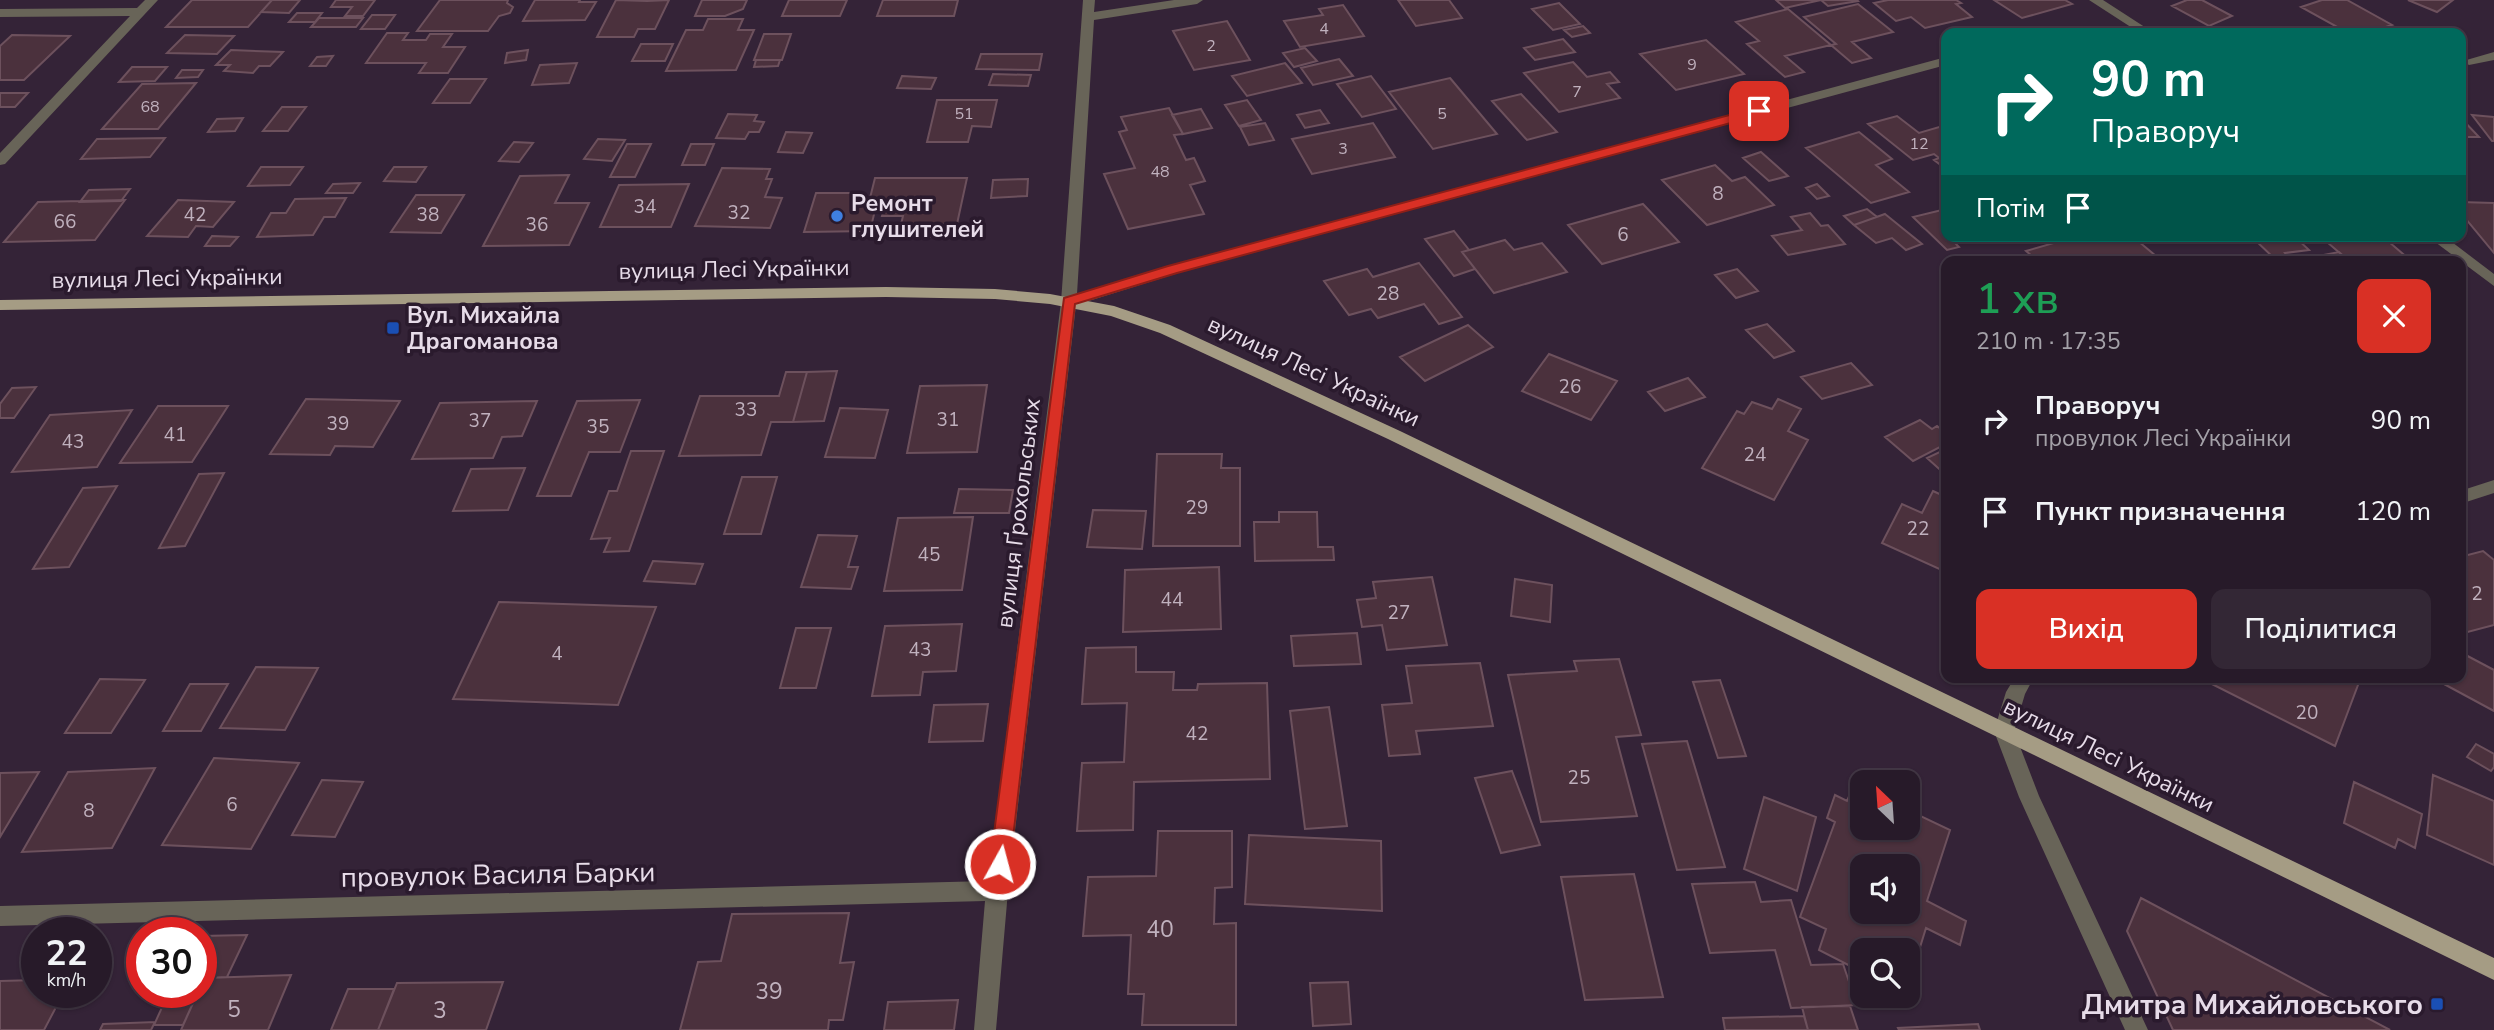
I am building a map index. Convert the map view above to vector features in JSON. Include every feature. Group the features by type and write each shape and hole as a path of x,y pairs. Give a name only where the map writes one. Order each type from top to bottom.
{"main road":[{"name":"вулиця Лесі Українки","path":"0,305 886,292 1013,295 1069,302 1129,316 1200,344 1406,441 2494,969"}],"street":[{"path":"0,162 152,0"},
{"path":"1088,9 1197,0"},
{"path":"2095,0 2140,28"},
{"name":"вулиця Ґрохольських","path":"985,1030 997,891 1069,302 1088,9"},
{"path":"0,13 141,12"},
{"path":"2469,61 2494,56"},
{"path":"1069,302 1172,270 1941,62"},
{"path":"2442,242 2461,256"},
{"path":"2466,260 2494,281"},
{"path":"2466,496 2494,486"},
{"path":"2021,683 2004,731 2029,797 2137,1030"},
{"name":"провулок Василя Барки","path":"0,916 997,891"}],"building":[{"path":"192,0 272,0 248,27 166,27"},
{"path":"272,0 300,0 289,13 261,12"},
{"path":"336,0 375,0 363,16 345,16 352,7 331,7"},
{"path":"440,0 508,0 507,3 513,7 510,13 499,16 488,31 417,31"},
{"path":"535,0 596,2 585,20 523,21"},
{"path":"616,0 669,0 655,29 638,29 634,37 597,37"},
{"path":"702,0 747,0 743,9 725,16 695,16"},
{"path":"789,0 847,0 840,16 782,16"},
{"path":"883,0 958,0 954,16 877,16"},
{"path":"1398,0 1449,0 1462,18 1416,26"},
{"path":"1776,0 1821,0 1785,8"},
{"path":"1821,0 1857,0 1858,1 1828,6"},
{"path":"1888,0 1956,0 1961,3 1956,4 1972,17 1925,28 1911,17 1896,21 1874,3"},
{"path":"1994,0 2065,0 2072,4 2022,18"},
{"path":"2187,0 2202,0 2232,16 2209,26 2172,6"},
{"path":"2322,0 2347,0 2392,25 2382,28 2339,28 2301,7"},
{"path":"2408,0 2453,0 2437,12"},
{"path":"1559,3 1580,24 1553,30 1532,9"},
{"path":"1858,4 1893,32 1852,42 1871,58 1852,63 1831,45 1836,44 1804,17"},
{"path":"1343,5 1364,36 1300,47 1284,21 1323,15 1319,9"},
{"path":"1788,9 1831,45 1785,56 1804,72 1785,77 1747,44 1759,41 1736,22"},
{"path":"297,13 322,13 315,22 289,22"},
{"path":"372,15 395,15 385,29 361,29"},
{"path":"319,18 363,18 356,27 311,27"},
{"path":"708,19 743,19 738,30 754,30 736,70 666,71 686,30 703,30"},
{"path":"1227,21 1250,60 1194,70 1173,31"},
{"path":"1583,26 1590,33 1572,37 1564,30"},
{"path":"387,33 408,33 403,40 426,40 430,34 452,34 443,47 465,47 448,73 419,73 426,63 366,63"},
{"path":"764,34 791,34 782,60 754,60"},
{"path":"12,35 70,36 24,80 0,80 0,46"},
{"path":"185,35 234,36 217,54 167,53"},
{"path":"1563,39 1575,52 1535,60 1524,48"},
{"path":"1706,40 1744,74 1676,90 1640,54"},
{"path":"641,44 673,44 665,61 632,61"},
{"path":"1305,48 1317,61 1294,67 1283,53"},
{"path":"231,50 283,52 270,66 259,66 253,73 224,71 230,65 216,65"},
{"path":"528,50 526,60 505,63 507,53"},
{"path":"981,54 1042,54 1039,70 976,69"},
{"path":"333,56 326,66 310,66 317,57"},
{"path":"1339,59 1353,76 1313,85 1301,68"},
{"path":"756,60 780,60 778,66 754,67"},
{"path":"1573,62 1587,77 1610,72 1619,82 1607,84 1620,98 1559,112 1524,73"},
{"path":"577,63 569,83 532,85 540,65"},
{"path":"1285,63 1302,83 1247,96 1232,76"},
{"path":"132,67 167,67 155,81 119,82"},
{"path":"182,70 203,70 198,77 176,78"},
{"path":"993,74 1031,75 1028,86 989,85"},
{"path":"902,76 936,78 931,89 897,88"},
{"path":"1371,76 1396,109 1362,117 1337,84"},
{"path":"1450,78 1497,134 1433,149 1389,92"},
{"path":"450,79 486,79 470,103 433,103"},
{"path":"196,83 158,129 102,129 142,84"},
{"path":"0,93 28,93 15,107 0,107"},
{"path":"1521,94 1557,132 1527,140 1492,101"},
{"path":"937,100 997,100 991,127 972,126 968,142 927,142"},
{"path":"1247,100 1261,120 1239,126 1225,105"},
{"path":"282,107 306,107 288,131 263,131"},
{"path":"1169,108 1183,134 1174,135 1186,160 1194,158 1205,181 1190,185 1204,214 1128,229 1104,174 1135,168 1119,132 1127,130 1121,117"},
{"path":"1201,109 1212,128 1183,134 1172,115"},
{"path":"1320,110 1329,123 1305,128 1297,115"},
{"path":"728,114 757,115 754,121 764,122 759,132 749,132 745,139 716,138"},
{"path":"2472,115 2494,117 2494,141 2492,141"},
{"path":"1897,116 1919,133 1941,126 1941,165 1934,160 1939,158 1934,154 1913,160 1868,124"},
{"path":"243,118 235,131 208,132 217,119"},
{"path":"1265,123 1274,140 1249,145 1240,127"},
{"path":"1373,123 1395,157 1312,174 1292,139"},
{"path":"2466,123 2479,137 2466,137"},
{"path":"786,132 812,133 803,153 778,152"},
{"path":"1859,132 1892,159 1876,165 1909,192 1871,203 1806,148"},
{"path":"165,138 150,157 81,159 97,139"},
{"path":"598,139 625,140 612,161 584,159"},
{"path":"514,142 533,143 519,162 499,161"},
{"path":"627,144 651,144 635,177 610,177"},
{"path":"691,144 714,144 705,165 682,165"},
{"path":"1761,152 1788,176 1769,181 1743,158"},
{"path":"1715,165 1732,181 1745,177 1774,205 1707,225 1662,180"},
{"path":"261,167 303,167 290,185 248,186"},
{"path":"394,167 426,167 416,182 384,181"},
{"path":"722,168 770,169 766,179 772,179 765,197 782,198 770,228 695,226"},
{"path":"569,175 555,203 589,203 569,245 483,246 520,176"},
{"path":"875,178 967,178 957,224 938,224 935,237 898,237 903,216 882,216 886,202 869,202"},
{"path":"1028,179 1027,196 991,198 993,180"},
{"path":"360,183 353,193 326,193 333,184"},
{"path":"689,184 671,227 600,227 619,185"},
{"path":"1817,184 1829,196 1817,199 1806,188"},
{"path":"130,189 121,201 80,202 89,190"},
{"path":"816,193 854,193 852,202 877,202 870,231 804,232"},
{"path":"416,195 464,195 441,233 391,232"},
{"path":"346,198 335,217 324,217 313,235 257,237 271,213 286,213 295,199"},
{"path":"125,200 95,240 4,242 38,202"},
{"path":"178,200 234,202 213,227 196,226 188,237 147,236"},
{"path":"2466,202 2494,203 2494,253 2466,219"},
{"path":"1643,204 1679,242 1602,264 1568,225"},
{"path":"1867,209 1877,217 1854,225 1844,216"},
{"path":"1941,210 1941,242 1954,242 1959,247 1947,250 1913,217"},
{"path":"1810,213 1821,226 1828,225 1845,244 1788,255 1772,236 1802,230 1791,217"},
{"path":"1885,214 1922,244 1906,250 1892,238 1876,243 1854,225"},
{"path":"1454,231 1469,250 1462,252 1475,269 1454,276 1425,239"},
{"path":"212,236 238,237 230,246 205,246"},
{"path":"1505,240 1514,250 1542,243 1567,272 1494,293 1462,252"},
{"path":"2057,242 2139,242 2156,256 2032,256 2026,251"},
{"path":"2257,242 2300,242 2309,250 2285,253 2288,256 2272,256"},
{"path":"2327,242 2389,242 2405,256 2343,256"},
{"path":"2339,252 2343,256 2318,256"},
{"path":"1419,263 1462,317 1439,324 1424,304 1378,318 1371,309 1349,315 1324,281 1367,269 1373,277"},
{"path":"1737,269 1758,291 1736,298 1715,275"},
{"path":"1767,324 1794,351 1774,358 1746,330"},
{"path":"1468,325 1493,347 1425,381 1400,357"},
{"path":"1549,354 1617,381 1591,420 1522,391"},
{"path":"1851,363 1872,385 1822,399 1801,377"},
{"path":"837,371 824,421 793,422 807,372"},
{"path":"786,372 807,372 793,422 771,422 761,455 679,456 700,396 779,396"},
{"path":"1688,378 1705,397 1665,411 1648,392"},
{"path":"987,385 977,452 907,453 920,386"},
{"path":"36,387 14,418 0,418 0,404 12,388"},
{"path":"306,399 400,401 373,447 335,446 330,455 270,454"},
{"path":"1778,399 1801,409 1788,431 1808,440 1774,500 1702,468 1737,411 1744,414 1752,402 1772,409"},
{"path":"640,400 620,452 589,452 571,496 537,496 577,401"},
{"path":"537,401 522,436 502,437 493,458 412,459 440,403"},
{"path":"158,406 228,406 192,462 120,463"},
{"path":"840,408 888,410 875,458 825,457"},
{"path":"132,410 97,467 12,472 50,415"},
{"path":"1920,420 1932,429 1937,426 1941,429 1941,447 1913,461 1885,437"},
{"path":"631,451 664,451 629,551 604,552 610,538 591,539 609,491 617,491"},
{"path":"1941,451 1941,471 1927,458"},
{"path":"1157,454 1222,454 1221,468 1240,468 1240,546 1153,546"},
{"path":"525,468 508,510 453,511 471,469"},
{"path":"224,473 185,546 159,548 199,474"},
{"path":"742,477 777,477 761,534 724,534"},
{"path":"117,486 69,567 33,569 83,488"},
{"path":"959,489 1013,490 1009,513 954,513"},
{"path":"1933,491 1941,495 1941,570 1882,543 1902,504 1922,513"},
{"path":"1093,510 1146,511 1142,549 1087,547"},
{"path":"1279,512 1317,512 1318,547 1333,547 1334,560 1255,561 1254,522 1279,522"},
{"path":"973,517 962,590 884,591 898,518"},
{"path":"818,535 857,536 848,567 858,567 851,589 801,587"},
{"path":"2483,551 2494,560 2494,625 2466,632 2466,555"},
{"path":"653,561 703,564 695,584 644,581"},
{"path":"1219,567 1221,629 1123,632 1125,570"},
{"path":"1432,577 1447,645 1387,650 1382,625 1362,627 1357,600 1376,598 1373,582"},
{"path":"1515,579 1552,585 1550,622 1511,616"},
{"path":"499,602 656,607 618,705 453,699"},
{"path":"962,624 956,671 923,672 920,695 872,696 885,626"},
{"path":"796,628 831,628 816,688 780,688"},
{"path":"1357,633 1361,664 1294,666 1291,636"},
{"path":"1136,647 1136,672 1174,672 1173,690 1197,690 1198,684 1267,683 1270,779 1134,782 1133,830 1077,831 1082,763 1124,762 1127,703 1082,704 1086,648"},
{"path":"2466,655 2494,670 2494,711 2442,683 2466,683"},
{"path":"1619,659 1641,735 1616,737 1637,816 1541,822 1508,675 1577,671 1574,661"},
{"path":"1480,663 1493,726 1416,731 1420,754 1389,756 1382,705 1412,703 1406,666"},
{"path":"256,667 318,668 285,730 220,728"},
{"path":"100,679 145,680 111,733 65,733"},
{"path":"1720,680 1746,756 1718,758 1693,682"},
{"path":"2210,683 2359,683 2335,746"},
{"path":"190,684 228,684 201,731 163,731"},
{"path":"988,704 983,741 929,742 934,705"},
{"path":"1329,707 1347,826 1305,829 1290,711"},
{"path":"1687,741 1725,867 1677,870 1642,744"},
{"path":"2476,744 2494,754 2494,767 2491,771 2467,757"},
{"path":"214,758 299,763 251,849 162,845"},
{"path":"155,768 112,848 22,852 68,772"},
{"path":"1512,771 1540,845 1501,853 1475,778"},
{"path":"39,772 0,837 0,773"},
{"path":"2433,775 2494,801 2494,865 2427,835"},
{"path":"322,780 363,782 335,837 292,835"},
{"path":"2354,782 2422,814 2415,848 2398,839 2395,848 2344,823"},
{"path":"1850,794 1850,840 1920,840 1920,816 1950,830 1927,901 1966,921 1960,945 1926,928 1920,947 1920,938 1850,938 1850,966 1819,950 1826,929 1800,917 1835,822 1827,818 1835,795 1847,801"},
{"path":"1764,797 1816,817 1797,891 1744,869"},
{"path":"1158,831 1232,831 1232,887 1215,888 1214,924 1236,923 1236,1025 1142,1025 1144,994 1128,994 1131,935 1083,936 1088,877 1156,876"},
{"path":"1249,835 1381,841 1382,911 1245,904"},
{"path":"1634,874 1663,997 1585,1000 1561,877"},
{"path":"1755,882 1761,902 1791,900 1811,965 1843,964 1850,984 1850,1005 1791,1008 1775,950 1710,953 1692,884"},
{"path":"2141,898 2390,1030 2173,1030 2127,931"},
{"path":"849,913 840,963 854,962 843,1020 829,1020 828,1030 680,1030 698,962 721,961 732,914"},
{"path":"247,935 227,977 217,977 217,936"},
{"path":"291,975 268,1030 181,1030 191,1008 217,1008 217,978"},
{"path":"21,980 21,1008 56,1008 44,1030 0,1030 0,981"},
{"path":"503,982 486,1030 378,1030 397,983"},
{"path":"1348,982 1351,1024 1313,1026 1310,983"},
{"path":"348,989 394,989 378,1030 331,1030"},
{"path":"958,1000 954,1030 884,1030 888,1002"},
{"path":"1850,1006 1858,1030 1808,1030 1802,1007"},
{"path":"162,1008 191,1008 183,1025 154,1025"},
{"path":"1804,1016 1808,1030 1725,1030 1723,1018"},
{"path":"155,1022 151,1030 100,1030 103,1024"},
{"path":"1978,1024 1980,1030 1898,1028"}],"place":[{"name":"Ремонт глушителей","path":"837,216"},
{"name":"Вул. Михайла Драгоманова","path":"393,328"},
{"name":"Дмитра Михайловського","path":"2437,1004"}],"route":[{"path":"1000,864 1069,302 1172,270 1759,111"}]}
